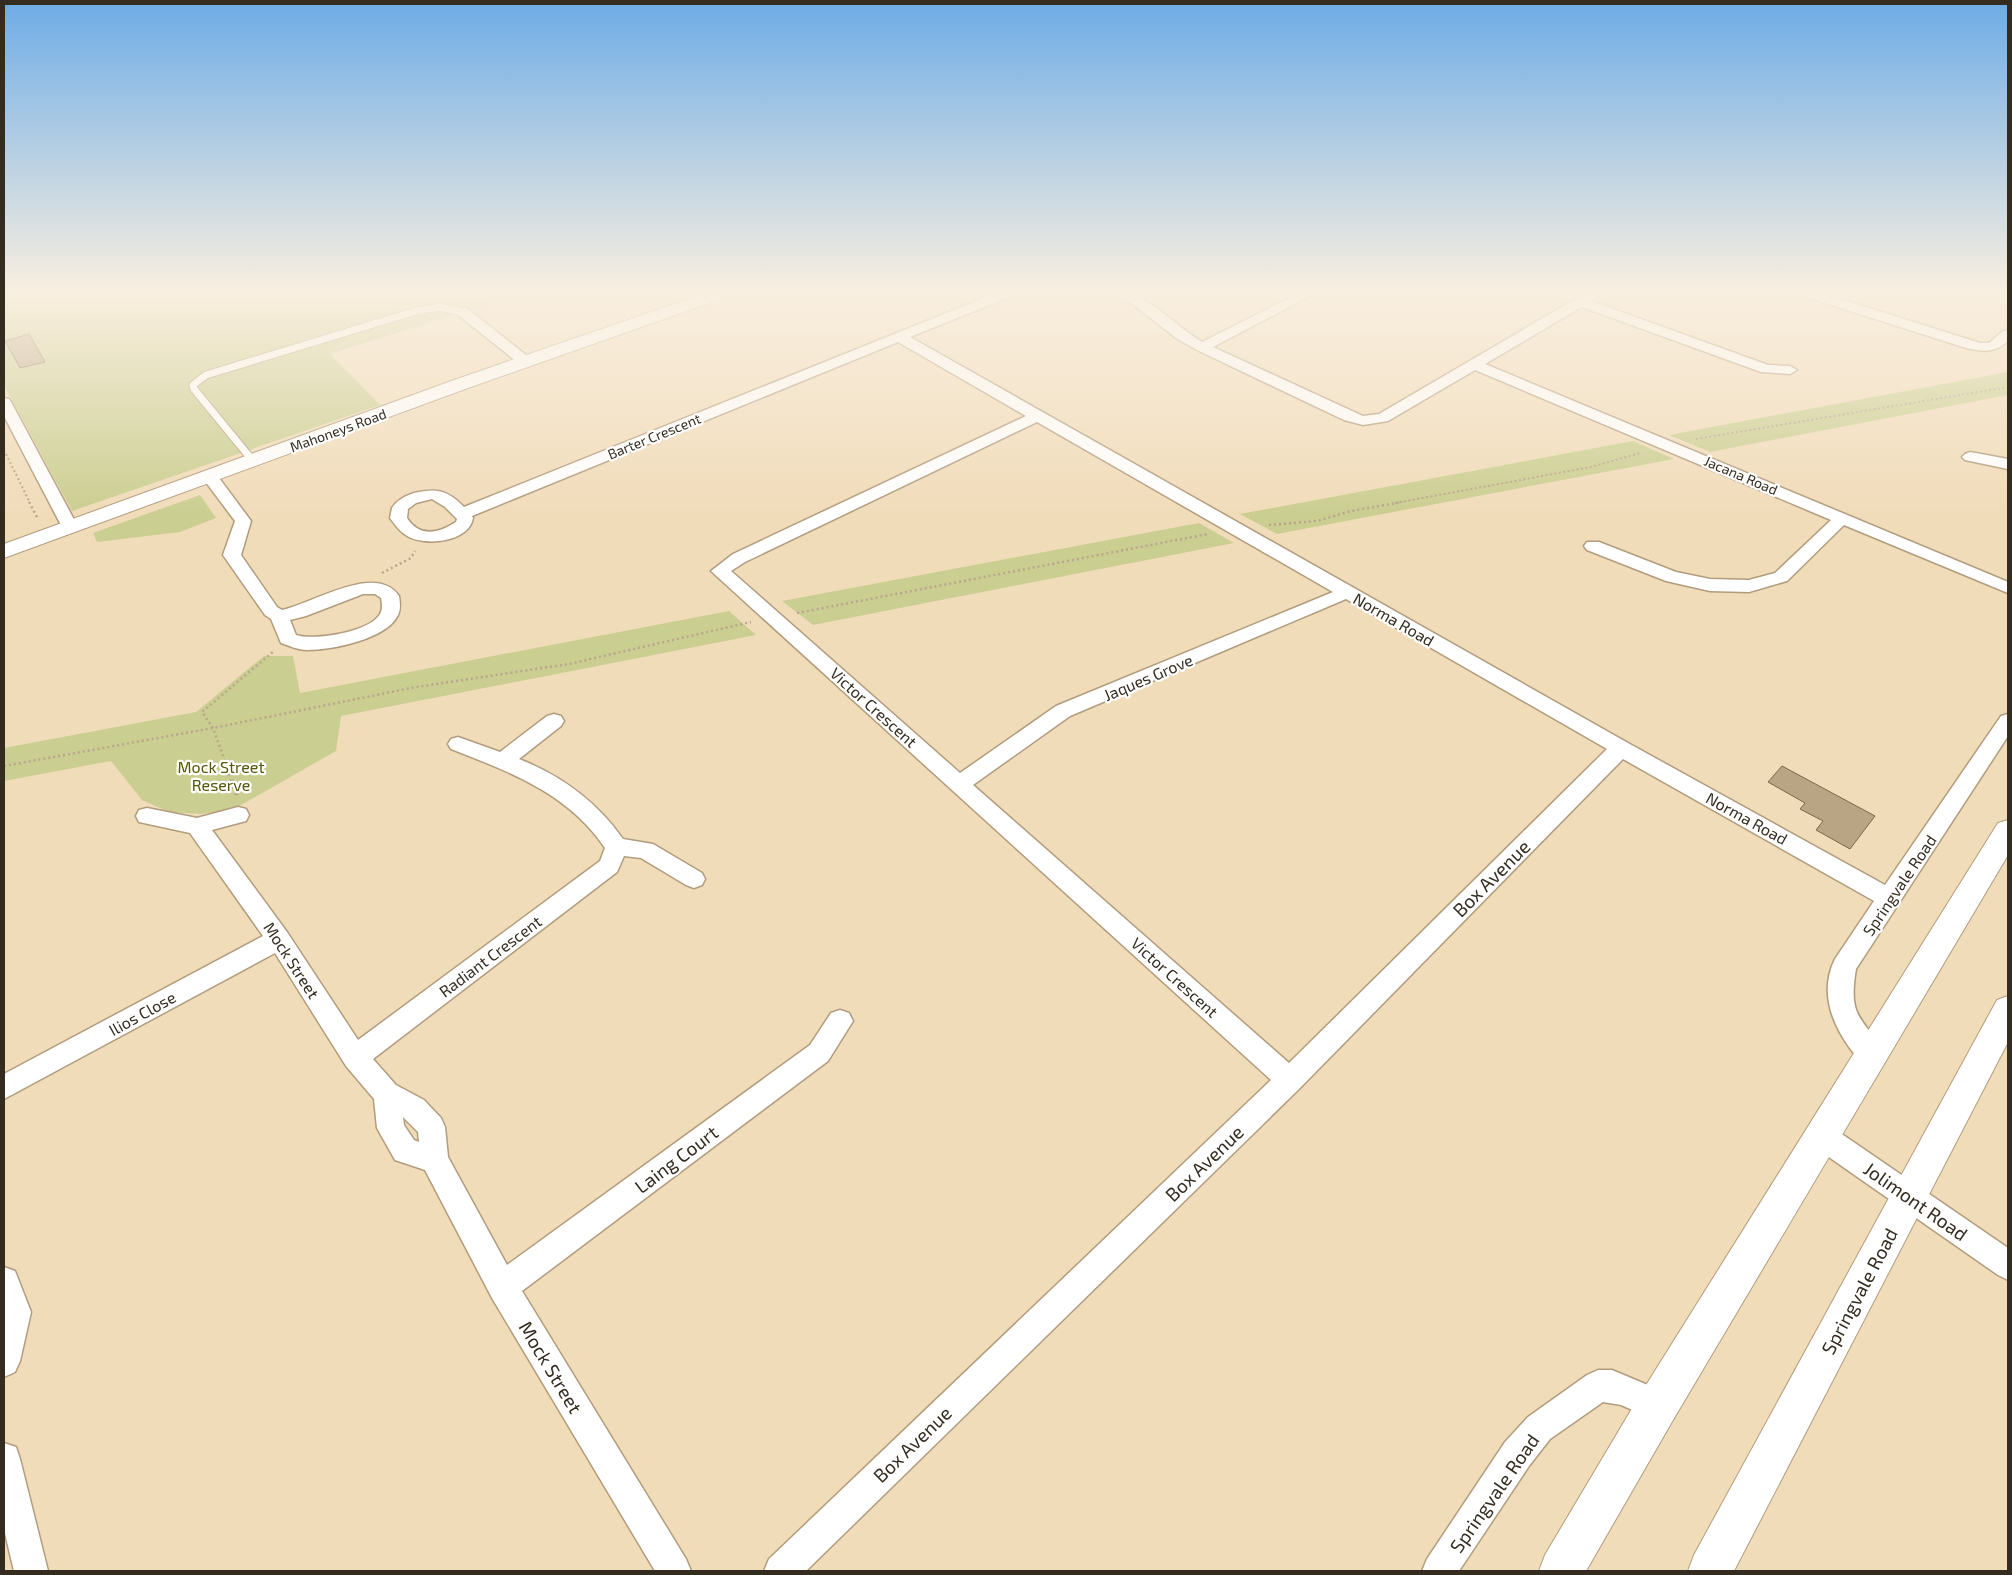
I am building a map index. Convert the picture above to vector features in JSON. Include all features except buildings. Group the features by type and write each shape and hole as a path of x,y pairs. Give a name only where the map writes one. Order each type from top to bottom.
{"main road":[{"name":"Mahoneys Road","path":"4,551 519,364"},
{"path":"1561,1571 1658,1406 2008,831"},
{"name":"Springvale Road","path":"1710,1571 2008,1010"}],"street":[{"name":"Barter Crescent","path":"461,514 831,364"},
{"name":"Norma Road","path":"947,364 1890,899"},
{"path":"1239,364 1349,417 1363,421 1383,418 1472,364"},
{"name":"Jacana Road","path":"1474,364 2008,588"},
{"path":"1754,364 1766,369 1790,370"},
{"path":"4,402 10,428 70,528"},
{"name":"Victor Crescent","path":"1038,416 739,558 720,571 1290,1080"},
{"path":"1970,457 2008,464"},
{"path":"210,477 243,521 242,530 233,548 232,555 271,611 279,616 288,638 300,643 313,643 356,636 376,627 386,619 392,608 390,596 379,588 362,588 300,612 279,616"},
{"path":"433,494 443,496 461,514 465,518 464,524 459,530 438,536 423,536 407,531 399,523 397,514 401,507 410,500 422,495 433,494"},
{"path":"1593,546 1672,577 1710,585 1749,586 1781,577 1842,518"},
{"name":"Jaques Grove","path":"960,784 1063,711 1348,592"},
{"path":"503,762 554,721"},
{"name":"Springvale Road","path":"1871,1056 1844,1018 1841,1007 1841,982 1844,966 2008,721"},
{"path":"458,744 533,773 559,787 603,826 616,847 645,850 694,879"},
{"name":"Box Avenue","path":"781,1571 1290,1080 1621,748"},
{"path":"147,816 197,826 238,815"},
{"name":"Mock Street","path":"197,826 279,939 355,1058 387,1094 391,1128 405,1151 434,1160 503,1287 674,1571"},
{"name":"Radiant Crescent","path":"355,1058 609,866 616,847"},
{"name":"Ilios Close","path":"4,1087 279,939"},
{"name":"Laing Court","path":"503,1287 819,1053 840,1022"},
{"name":"Jolimont Road","path":"1823,1137 2008,1265"},
{"path":"4,1282 16,1312 4,1361"},
{"name":"Springvale Road","path":"1439,1571 1462,1540 1517,1454 1539,1428 1598,1386 1612,1386 1658,1406"},
{"path":"4,1459 31,1571"}],"lane":[{"path":"240,364 198,380 193,385 253,461"}],"path":[{"path":"4,766 213,728 416,687 569,664 773,618 1236,528 1317,521 1352,511 1591,467 1645,451 1662,442 1686,440 2008,387"},
{"path":"4,450 40,523"},
{"path":"362,588 370,579 411,558 423,536"},
{"path":"238,815 240,803 213,728 202,712 288,638"}],"green space":[{"path":"4,364 340,364 380,405 72,511 4,385"},
{"path":"2008,372 2008,395 1710,452 1669,435"},
{"path":"1633,441 1674,459 1277,534 1240,514"},
{"path":"200,495 216,518 180,532 97,542 93,533"},
{"path":"1199,523 1234,543 813,625 782,601"},
{"name":"Mock Street Reserve","path":"729,611 756,635 341,716 336,751 234,809 201,814 169,812 142,800 111,761 4,781 4,748 196,712 264,656 293,656 300,693"}]}
